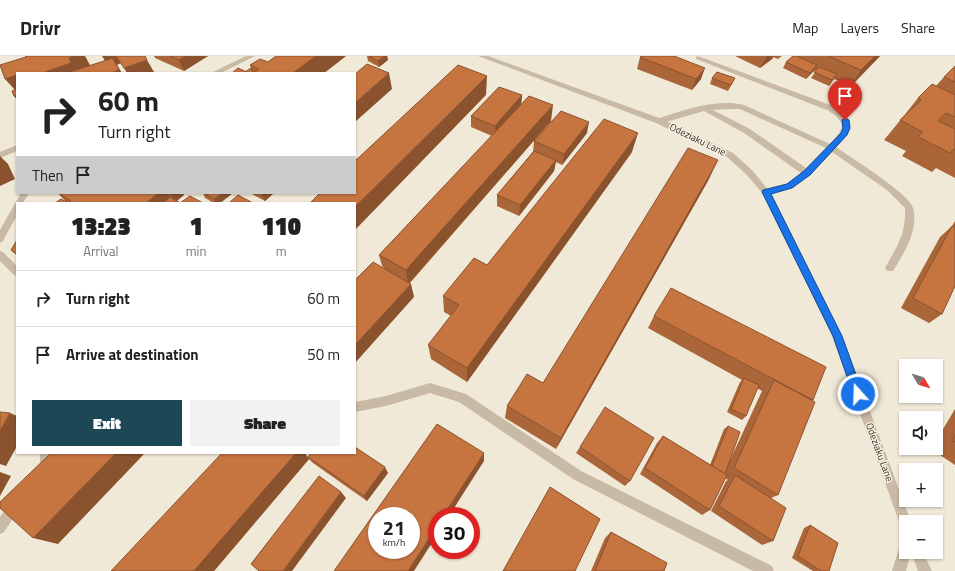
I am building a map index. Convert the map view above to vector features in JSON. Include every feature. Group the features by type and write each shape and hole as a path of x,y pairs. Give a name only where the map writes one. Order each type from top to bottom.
{"street":[{"path":"217,72 252,56"},
{"name":"Odeziaku Lane","path":"482,56 495,58 660,121 730,155 749,172 766,192 837,336 903,515"},
{"path":"698,58 830,108 845,120 847,128 844,134 807,173 790,186 766,192"},
{"path":"660,121 693,111 722,106 741,107 832,148 890,188 909,207 910,223 902,248 890,268"},
{"path":"706,109 747,131 807,173"},
{"path":"0,155 16,148"},
{"path":"0,239 16,209"},
{"path":"0,255 16,271"},
{"path":"356,407 386,401 430,388 462,398 576,476 767,571"},
{"path":"36,477 46,459"},
{"path":"0,528 22,496"},
{"path":"899,571 902,559"},
{"path":"920,559 925,571"}],"building":[{"path":"25,56 75,56 69,58 71,63 45,72 16,72 16,75 5,79 0,65 26,57"},
{"path":"116,56 145,56 147,60 124,68"},
{"path":"170,56 185,56 179,60"},
{"path":"276,56 316,56 294,72 255,72 259,69 250,65 260,59 268,62"},
{"path":"369,56 385,56 378,61"},
{"path":"674,56 705,68 696,79 640,57"},
{"path":"793,56 817,65 810,73 786,62"},
{"path":"828,56 875,56 861,70"},
{"path":"113,58 119,70 114,72 70,72"},
{"path":"367,64 389,73 356,102 356,73"},
{"path":"458,65 487,76 356,206 356,202 311,202 319,194 356,194 356,160"},
{"path":"955,66 955,82 944,77"},
{"path":"819,67 837,74 832,80 814,72"},
{"path":"238,68 247,72 233,72"},
{"path":"251,68 253,72 245,72"},
{"path":"717,72 735,78 731,85 712,78"},
{"path":"932,84 955,95 955,117 946,113 938,121 955,129 955,150 954,149 950,153 918,137 923,132 900,120 921,100 918,98"},
{"path":"499,87 522,95 495,126 471,116"},
{"path":"16,89 16,95 14,96 12,91"},
{"path":"529,96 553,105 406,270 379,255"},
{"path":"561,111 589,122 564,154 534,141"},
{"path":"604,119 638,133 467,368 428,345 459,305 443,296 474,258 487,265"},
{"path":"688,148 718,160 561,438 507,406 527,374 543,383"},
{"path":"534,151 556,160 520,205 497,195"},
{"path":"60,194 158,194 147,202 70,202 71,201"},
{"path":"206,194 222,194 214,199"},
{"path":"238,195 251,202 230,202"},
{"path":"190,196 201,202 181,202"},
{"path":"170,197 178,202 164,202"},
{"path":"61,199 66,202 56,202"},
{"path":"952,226 955,228 955,286 942,314 913,298"},
{"path":"16,242 16,254 11,250"},
{"path":"373,262 411,284 356,344 356,279"},
{"path":"671,288 826,367 813,400 654,316"},
{"path":"744,378 759,385 746,416 731,409"},
{"path":"774,380 815,402 778,495 734,468"},
{"path":"605,407 654,438 630,481 580,447"},
{"path":"0,412 10,413 0,431"},
{"path":"437,424 484,453 449,507 428,507 428,540 420,552 420,507 379,507"},
{"path":"728,426 740,432 725,474 712,466"},
{"path":"955,435 955,442 952,440"},
{"path":"663,436 727,475 710,510 645,468"},
{"path":"356,448 385,467 364,496 308,457 310,454 356,454"},
{"path":"50,454 115,454 33,538 0,508 0,502"},
{"path":"221,454 295,454 194,571 111,571"},
{"path":"735,475 786,508 773,541 719,506"},
{"path":"319,476 341,492 283,571 259,571 251,564"},
{"path":"550,487 600,519 575,571 503,571"},
{"path":"368,522 368,559 416,559 408,571 334,571"},
{"path":"810,525 838,543 829,571 821,571 798,556"},
{"path":"611,532 667,563 664,571 595,571"}],"route":[{"path":"845,120 847,128 844,134 807,173 790,186 766,192 837,336 858,394"}]}
